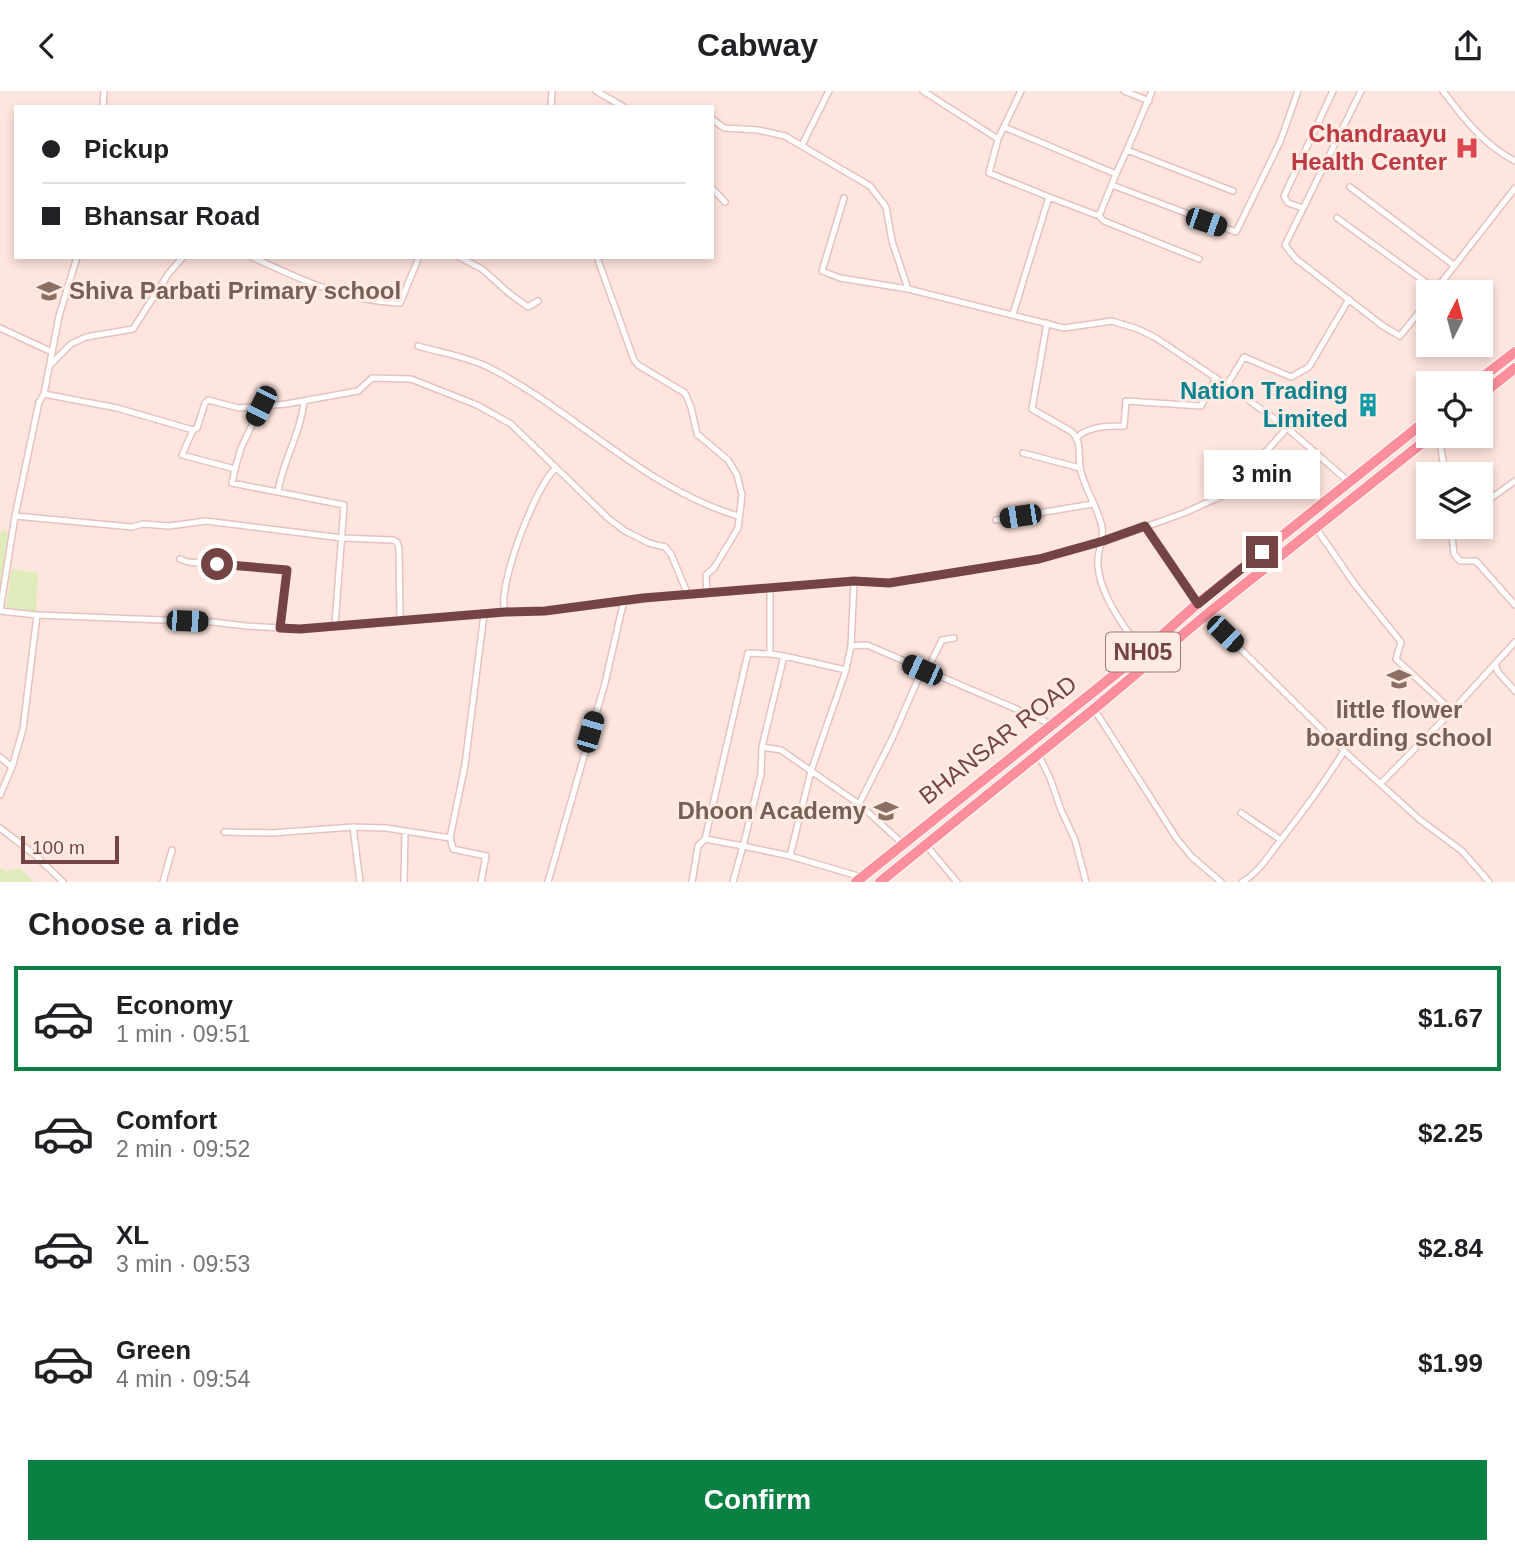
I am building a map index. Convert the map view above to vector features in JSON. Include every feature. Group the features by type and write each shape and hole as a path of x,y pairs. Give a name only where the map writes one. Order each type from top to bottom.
{"highway":[{"path":"1490,371 1515,352"},
{"path":"1493,386 1514,371"},
{"name":"BHANSAR ROAD","path":"859,879 1416,429"},
{"name":"BHANSAR ROAD","path":"880,882 1206,615 1416,448"}],"street":[{"path":"596,91 620,105"},
{"path":"802,145 829,91"},
{"path":"923,91 998,139"},
{"path":"1021,91 998,139 989,173 1199,259"},
{"path":"1124,91 1149,101"},
{"path":"1099,216 1152,91"},
{"path":"1112,185 1236,232 1280,142 1298,91"},
{"path":"1303,208 1288,203 1284,196 1333,91"},
{"path":"1361,91 1285,245 1296,259 1400,336 1416,317"},
{"path":"1443,91 1469,125 1498,152 1515,161"},
{"path":"714,120 724,128 758,130 785,136 870,186 886,207 892,241 908,289"},
{"path":"1004,127 1116,174"},
{"path":"1127,150 1233,191"},
{"path":"1350,187 1455,266"},
{"path":"1443,280 1515,188"},
{"path":"714,190 725,202"},
{"path":"1013,314 1049,197"},
{"path":"844,198 822,271 840,278 908,289 1064,328 1112,321 1138,329 1156,338 1287,428 1349,482"},
{"path":"1337,218 1419,280"},
{"path":"76,259 59,316 44,394 38,402 15,516 0,611 300,629 545,611 624,600 854,581 889,583 1039,559 1103,541 1184,513 1224,495 1287,428"},
{"path":"50,365 71,344 86,337 133,329 169,273 181,259"},
{"path":"257,259 297,279 337,293 374,302 401,303 418,259"},
{"path":"464,259 482,269 528,307 538,301"},
{"path":"598,259 634,361 685,393 697,434 728,460 737,475 742,495 738,528 714,568 706,575 707,593"},
{"path":"1240,394 1228,383 1244,357 1292,377 1309,367 1349,299"},
{"path":"1048,323 1032,409 1072,432 1080,442 1080,468 1084,486 1102,527 1103,541 1098,558 1100,580 1118,616 1152,661"},
{"path":"0,328 52,352"},
{"path":"418,346 487,366 528,390 671,488 718,510 738,516"},
{"path":"235,469 181,455 193,430 197,428 208,400 239,408 261,406 358,391 372,378 411,379 477,405 511,424 593,505 625,531 665,547 671,554 688,595"},
{"path":"1077,437 1084,431 1103,426 1124,426 1126,401 1201,406 1216,379"},
{"path":"44,394 117,408 193,430"},
{"path":"278,491 302,417 304,401"},
{"path":"261,406 241,448 232,483 344,505 335,625"},
{"path":"1023,453 1080,468"},
{"path":"505,612 504,587 523,526 548,475 555,469"},
{"path":"1493,496 1515,481"},
{"path":"996,520 1093,504"},
{"path":"15,516 132,527 142,524 169,526 206,521 342,538 393,540 397,542 400,620"},
{"path":"1145,526 1198,604"},
{"path":"1316,528 1356,586 1401,642 1396,659 1452,711"},
{"path":"1452,539 1454,554 1460,561 1476,561 1515,605"},
{"path":"180,559 188,562 287,570 280,628"},
{"path":"790,856 811,771 846,670 851,646 854,581"},
{"path":"770,588 771,654"},
{"path":"548,882 605,683 624,600"},
{"path":"481,882 486,856 453,849 450,838 465,765 484,614"},
{"path":"0,795 12,767 23,729 37,615"},
{"path":"1206,615 1344,751 1419,819 1462,851 1489,882"},
{"path":"859,804 924,671 942,640 954,638"},
{"path":"1380,784 1515,642"},
{"path":"851,646 867,645 1051,725"},
{"path":"692,882 698,846 705,839 748,653 784,656 846,670"},
{"path":"733,882 761,774 762,747 784,656"},
{"path":"1495,664 1498,672 1515,691"},
{"path":"1094,709 1177,839 1221,882"},
{"path":"762,747 780,750 811,771 859,804 902,843"},
{"path":"1242,882 1251,877 1281,840 1321,788 1344,751"},
{"path":"1038,754 1075,840 1086,882"},
{"path":"0,757 12,767"},
{"path":"1241,813 1281,840"},
{"path":"224,832 272,833 353,827 450,838"},
{"path":"353,827 359,882"},
{"path":"0,828 64,882"},
{"path":"404,882 405,831"},
{"path":"705,839 790,856 859,879"},
{"path":"926,845 957,882"},
{"path":"163,882 172,850"},
{"path":"1251,877 1257,882"}],"green space":[{"path":"6,530 9,536 4,580 0,586 0,532"},
{"path":"11,569 38,573 36,612 6,609"},
{"path":"0,868 7,871 20,868 34,882 0,882"}],"place":[{"name":"Chandraayu Health Center","path":"1467,148"},
{"name":"Shiva Parbati Primary school","path":"49,291"},
{"name":"Nation Trading Limited","path":"1368,405"},
{"name":"little flower boarding school","path":"1399,679"},
{"name":"Dhoon Academy","path":"886,811"}],"route":[{"path":"217,564 287,570 280,628 300,629 545,611 643,598 854,581 889,583 1039,559 1145,526 1198,604 1262,552"}]}
